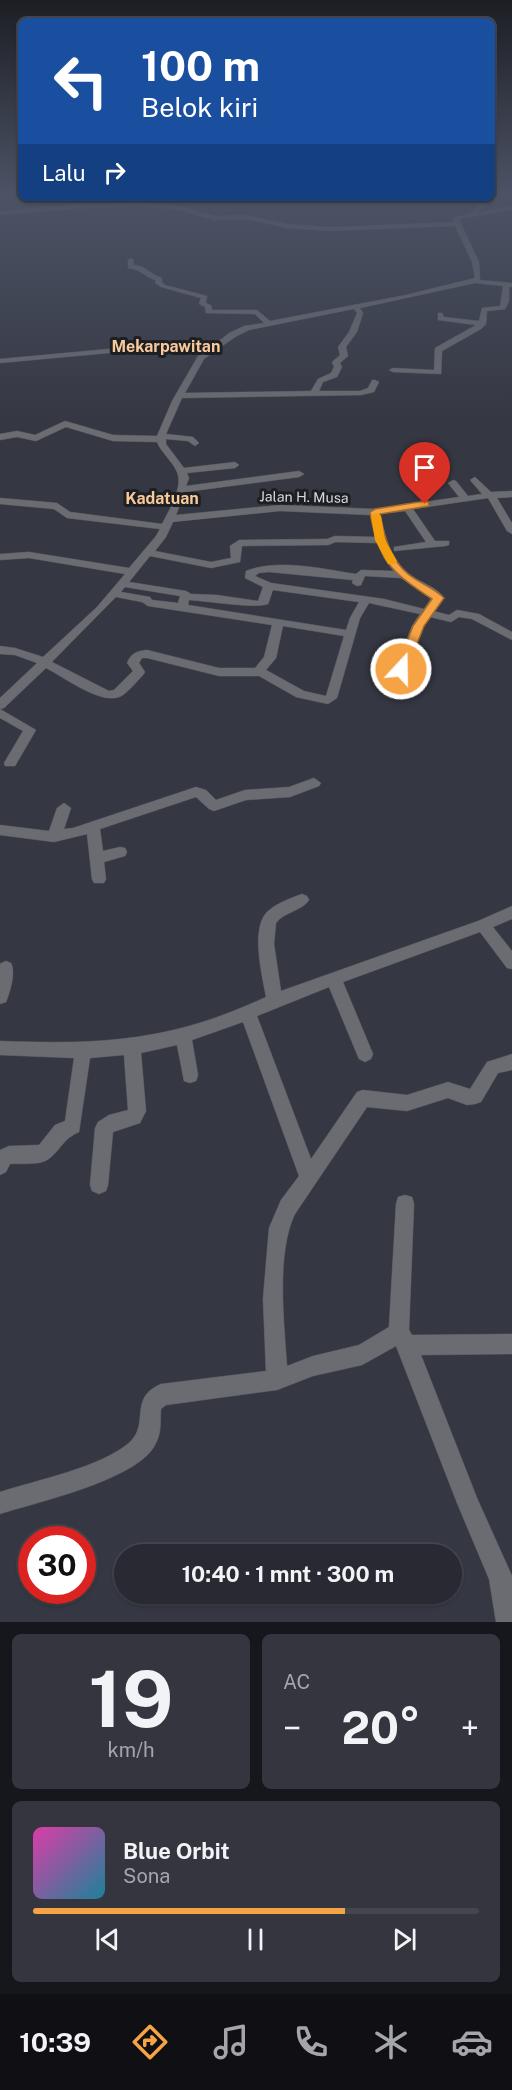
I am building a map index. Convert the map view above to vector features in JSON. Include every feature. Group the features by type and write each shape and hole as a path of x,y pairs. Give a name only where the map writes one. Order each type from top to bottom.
{"street":[{"path":"145,271 152,278 160,279 159,283 175,291 205,297 202,304 209,306 209,312 257,312 268,323"},
{"path":"475,281 478,278 478,271"},
{"path":"0,705 116,594 149,554 168,523 184,478 182,471 163,446 161,438 179,396 201,358 240,330 301,311 356,307 475,281 509,285 504,307 500,310 484,309 482,324 477,330 449,341 438,350 438,372 393,369"},
{"path":"314,394 320,380 334,375 339,366 336,362 344,356 342,347 354,332 360,313 356,307"},
{"path":"440,314 440,320 482,324"},
{"path":"0,361 119,350 215,347"},
{"path":"179,396 366,393 371,390 375,381"},
{"path":"0,437 17,434 36,438 64,424 113,438 190,439 195,443"},
{"path":"182,471 235,465"},
{"path":"180,490 299,474"},
{"path":"475,480 508,520 512,531"},
{"path":"453,483 465,498"},
{"name":"Jalan H. Musa","path":"0,501 57,506 67,515 168,523 280,508 375,512 465,498 510,494"},
{"path":"407,507 433,544"},
{"path":"375,512 380,540 389,558 404,575 438,596 418,626 401,669"},
{"path":"149,554 219,565 236,560 235,546 239,543 328,542 335,539 380,540"},
{"path":"398,549 445,543"},
{"path":"0,556 9,558 23,555 132,572"},
{"path":"358,577 313,571 254,570 250,573 250,578 268,586 360,598 450,618 457,613 473,616 512,637"},
{"path":"358,577 361,573 404,575"},
{"path":"0,650 16,651 47,661 112,696 139,672 133,663 136,656 152,654 192,667 222,673 259,671 300,694 328,700 331,698 357,615 360,598 358,577"},
{"path":"124,584 184,593 184,602"},
{"path":"116,594 146,599 148,603 230,600 262,604 268,586"},
{"path":"223,614 230,600"},
{"path":"184,602 223,614 350,634"},
{"path":"259,671 270,658 278,622"},
{"path":"0,713 30,730 9,763"},
{"path":"0,830 54,837 196,792 201,793 214,806 245,795 290,792 314,783"},
{"path":"54,837 64,808"},
{"path":"93,825 99,879"},
{"path":"97,858 120,852"},
{"path":"275,1000 267,952 267,928 272,916 302,900"},
{"path":"0,1048 83,1051 132,1047 183,1034 248,1014 275,1000 483,925 512,912"},
{"path":"483,925 512,963"},
{"path":"0,997 6,968"},
{"path":"334,979 365,1054"},
{"path":"248,1014 309,1179"},
{"path":"183,1034 190,1076"},
{"path":"99,1185 104,1128 109,1123 134,1118 137,1111 132,1047"},
{"path":"0,1166 3,1158 9,1155 43,1153 61,1131 73,1126 83,1051"},
{"path":"277,1380 273,1299 275,1242 278,1228 288,1207 363,1098 407,1103 448,1090 467,1097 475,1096 493,1067 512,1062"},
{"path":"405,1204 403,1339 468,1503 498,1569 505,1596 508,1622"},
{"path":"0,1503 92,1475 118,1462 146,1441 151,1426 152,1403 161,1395 277,1380 313,1366 362,1355 403,1339 512,1344"}],"slow traffic":[{"path":"376,516 380,540 392,561"}],"district":[{"name":"Mekarpawitan","path":"166,346"},
{"name":"Kadatuan","path":"162,498"}],"route":[{"path":"401,669 418,626 438,596 409,580 389,558 380,540 375,512 425,504"}]}
